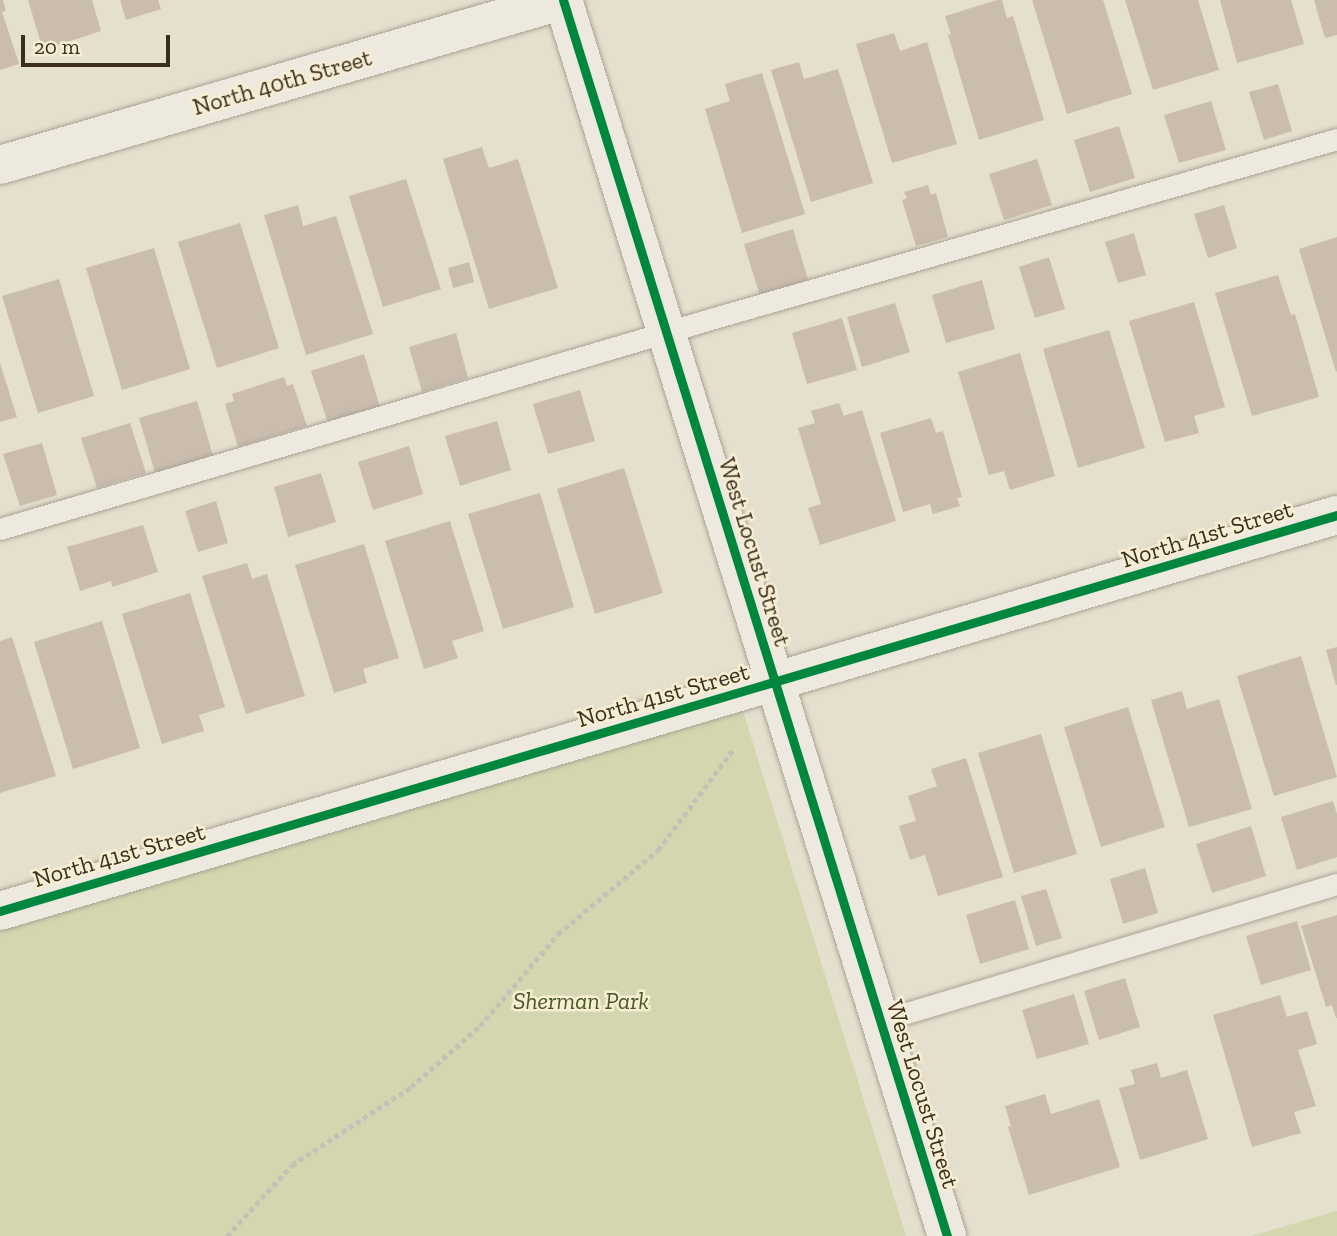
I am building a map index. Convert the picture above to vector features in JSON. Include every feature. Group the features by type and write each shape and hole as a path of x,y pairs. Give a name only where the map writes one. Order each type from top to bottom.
{"street":[{"name":"North 40th Street","path":"0,164 564,0"},
{"name":"West Locust Street","path":"564,0 947,1236"},
{"name":"North 41st Street","path":"0,911 1337,515"}],"lane":[{"path":"0,529 666,332 1337,139"},
{"path":"880,1020 1337,884"}],"path":[{"path":"227,1236 292,1165 411,1087 480,1026 558,934 658,850 732,751"}],"green space":[{"name":"Sherman Park","path":"742,708 906,1236 0,1236 0,929"},
{"path":"1337,1211 1337,1236 1251,1236"}],"building":[{"path":"0,0 3,0 6,11 2,12 19,64 0,70"},
{"path":"28,0 92,0 101,31 43,50"},
{"path":"120,0 158,0 161,9 126,20"},
{"path":"1002,0 1007,18 1013,16 1044,120 979,140 948,35 951,34 945,16"},
{"path":"1032,0 1103,0 1132,94 1067,114"},
{"path":"1125,0 1198,0 1219,70 1153,90"},
{"path":"1220,0 1291,0 1304,44 1237,63"},
{"path":"1314,0 1337,0 1337,35 1325,38"},
{"path":"894,33 900,51 927,42 957,144 892,163 856,44"},
{"path":"799,62 804,79 838,69 873,183 811,202 771,70"},
{"path":"762,73 805,214 742,233 705,109 730,101 725,84"},
{"path":"1278,84 1292,131 1264,140 1249,92"},
{"path":"1211,101 1226,150 1179,163 1164,115"},
{"path":"1119,126 1135,178 1090,192 1074,140"},
{"path":"482,147 489,168 518,159 558,288 489,309 443,159"},
{"path":"1037,159 1052,205 1004,220 989,174"},
{"path":"406,179 441,289 383,307 349,196"},
{"path":"928,185 931,195 936,193 948,237 916,246 902,200 907,198 904,192"},
{"path":"298,205 303,226 336,216 373,334 306,355 264,215"},
{"path":"1224,205 1237,248 1208,258 1194,214"},
{"path":"240,223 279,348 217,368 178,242"},
{"path":"793,229 809,283 760,296 744,244"},
{"path":"1134,233 1146,275 1118,283 1105,242"},
{"path":"1337,237 1337,371 1336,372 1299,249"},
{"path":"154,248 190,369 122,390 86,268"},
{"path":"1049,257 1065,309 1035,318 1019,267"},
{"path":"469,262 474,282 453,288 448,268"},
{"path":"1278,275 1291,315 1295,314 1319,397 1252,416 1215,293"},
{"path":"59,279 94,396 38,413 2,296"},
{"path":"982,280 995,329 946,343 932,295"},
{"path":"1194,302 1225,407 1194,416 1199,433 1165,442 1129,321"},
{"path":"895,303 910,352 862,367 847,317"},
{"path":"842,318 857,370 807,384 792,333"},
{"path":"1109,330 1145,448 1078,468 1043,349"},
{"path":"456,333 468,378 422,392 409,347"},
{"path":"1020,353 1055,476 1010,490 1004,471 989,475 958,372"},
{"path":"364,354 380,407 328,423 311,371"},
{"path":"0,363 17,417 0,422"},
{"path":"284,377 287,386 293,384 307,426 238,447 225,404 234,401 232,394"},
{"path":"580,390 595,441 548,454 533,404"},
{"path":"197,401 213,456 155,473 139,418"},
{"path":"839,403 844,416 862,410 896,521 820,545 808,508 821,504 798,428 815,423 811,411"},
{"path":"931,418 936,433 943,431 962,497 957,498 960,506 933,514 930,504 903,512 880,433"},
{"path":"497,421 511,470 460,486 445,436"},
{"path":"130,423 146,473 97,488 81,438"},
{"path":"42,443 57,495 20,506 3,454"},
{"path":"409,446 423,494 373,510 358,462"},
{"path":"624,468 663,593 595,614 557,489"},
{"path":"321,473 336,522 288,537 274,487"},
{"path":"540,493 574,607 503,629 468,514"},
{"path":"216,501 228,543 198,552 185,511"},
{"path":"450,521 484,631 452,641 458,658 424,669 385,541"},
{"path":"143,525 158,572 112,587 111,581 80,591 67,547"},
{"path":"364,544 399,658 363,669 367,683 334,693 295,565"},
{"path":"247,563 252,579 267,574 305,696 246,714 202,576"},
{"path":"190,593 225,707 199,715 204,731 162,744 122,614"},
{"path":"102,621 140,748 73,769 34,642"},
{"path":"12,637 56,776 0,793 0,641"},
{"path":"1337,647 1337,685 1336,685 1326,650"},
{"path":"1301,656 1337,777 1274,796 1237,676"},
{"path":"1182,691 1187,709 1219,699 1252,809 1189,827 1151,700"},
{"path":"1128,707 1165,827 1101,847 1064,727"},
{"path":"1041,734 1077,854 1014,873 978,753"},
{"path":"966,758 1003,877 938,896 925,855 910,860 899,826 916,821 908,796 937,786 931,769"},
{"path":"1333,801 1337,814 1337,857 1297,870 1281,817"},
{"path":"1251,826 1266,876 1212,893 1196,844"},
{"path":"1145,868 1158,913 1123,924 1110,879"},
{"path":"1046,889 1062,938 1036,946 1021,896"},
{"path":"1015,900 1029,949 980,964 966,915"},
{"path":"1337,915 1336,1018 1332,1005 1326,1007 1301,926"},
{"path":"1297,921 1311,970 1261,985 1246,936"},
{"path":"1125,978 1140,1027 1099,1040 1084,991"},
{"path":"1074,994 1089,1044 1037,1059 1022,1010"},
{"path":"1280,995 1287,1017 1307,1011 1317,1044 1298,1050 1316,1106 1294,1112 1301,1133 1252,1147 1213,1015"},
{"path":"1157,1063 1161,1078 1187,1070 1208,1139 1140,1160 1119,1088 1135,1084 1131,1070"},
{"path":"1045,1094 1051,1114 1099,1099 1120,1167 1029,1195 1008,1127 1011,1126 1005,1106"}],"cycle path":[{"path":"563,0 947,1236"},
{"path":"0,911 1337,515"}]}
